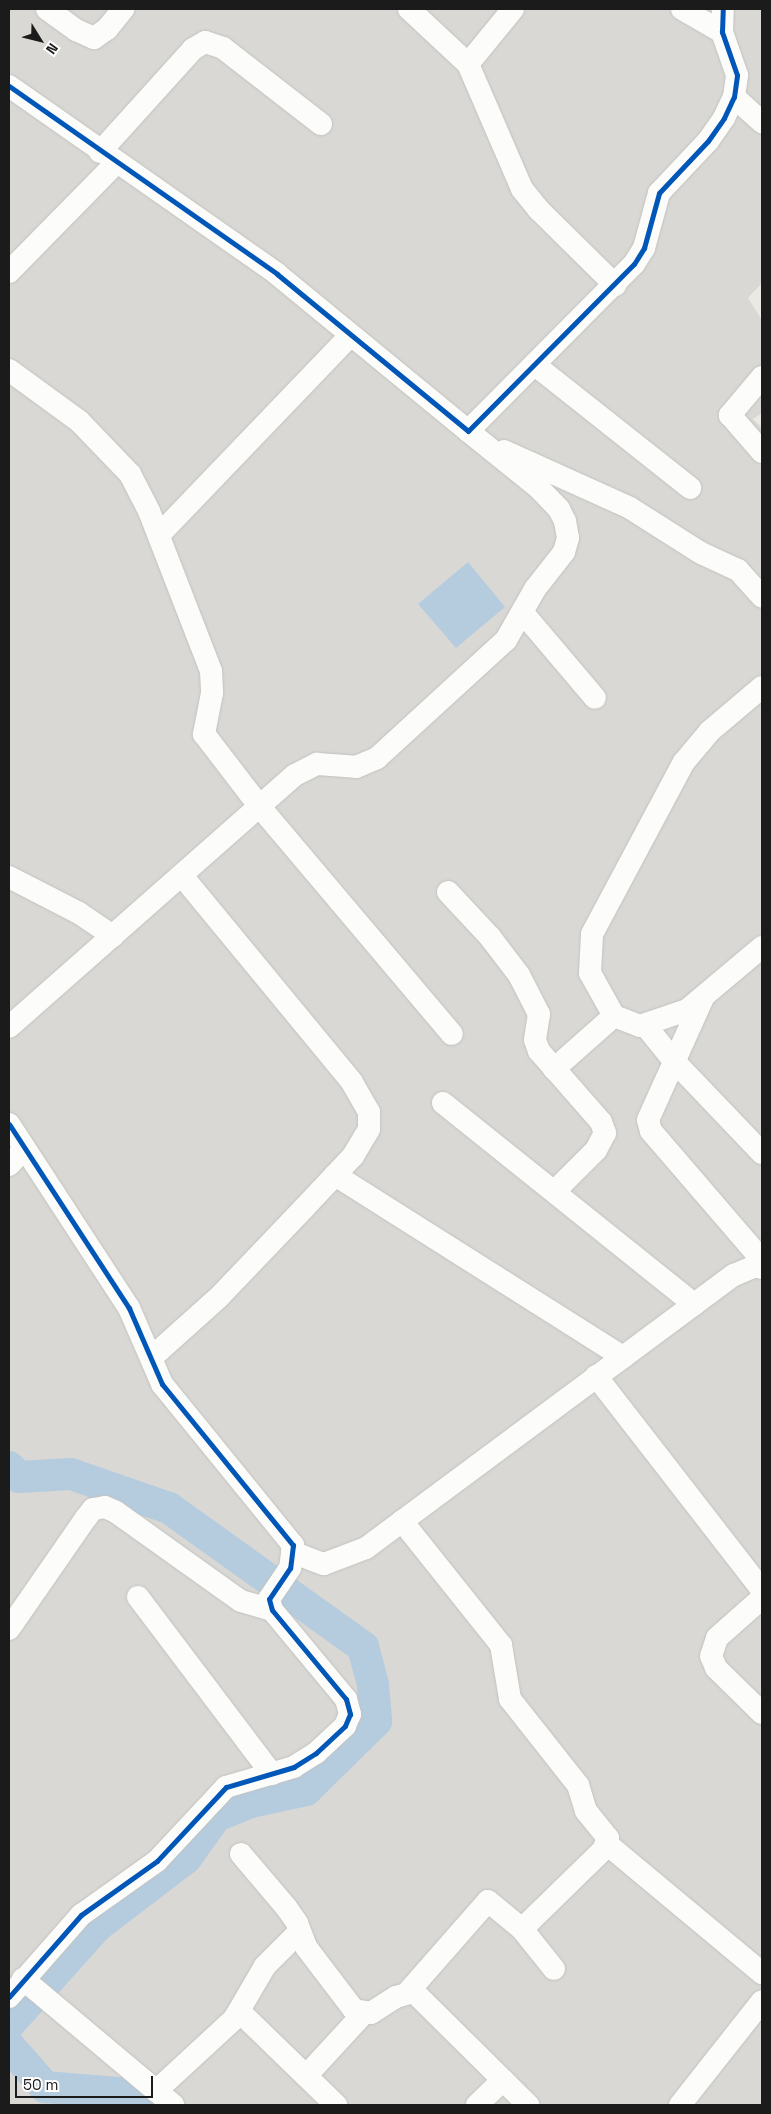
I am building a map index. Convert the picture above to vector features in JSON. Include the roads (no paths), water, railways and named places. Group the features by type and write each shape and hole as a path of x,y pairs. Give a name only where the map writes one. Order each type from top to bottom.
{"street":[{"path":"47,9 86,36 94,38 107,30 123,9"},
{"path":"409,9 468,64 522,189 539,210 615,285"},
{"path":"468,64 514,9"},
{"path":"682,9 722,32"},
{"path":"468,431 615,285 644,248 659,193 708,141 724,118 734,97 737,75 722,32 723,9"},
{"path":"9,272 108,157 193,49 206,42 223,48 321,124"},
{"path":"9,86 277,274 350,336 540,489 559,509 565,522 568,538 564,552 535,589 506,640 377,758 356,767 328,764 306,768 9,1027"},
{"path":"734,97 762,122"},
{"path":"159,535 350,336"},
{"path":"535,365 690,488"},
{"path":"9,370 78,421 130,474 159,535 211,670 212,693 204,734 260,807 452,1034"},
{"path":"762,377 730,415 762,452"},
{"path":"491,450 511,452 623,504 701,553 738,570 762,597"},
{"path":"523,613 595,698"},
{"path":"762,687 710,730 684,762 592,934 590,973 614,1016 640,1026 687,1010 762,947"},
{"path":"9,876 79,914 113,936"},
{"path":"151,1358 219,1297 335,1176 353,1156 368,1129 369,1112 363,1097 182,876"},
{"path":"448,892 490,936 519,976 539,1014 537,1045 554,1069 602,1122 605,1133 596,1150 556,1190"},
{"path":"703,998 648,1120 650,1131 762,1260"},
{"path":"554,1069 614,1016"},
{"path":"645,1025 674,1061 762,1153"},
{"path":"443,1103 556,1190 694,1304"},
{"path":"9,1124 129,1308 162,1384 293,1545 291,1560 271,1605"},
{"path":"9,1165 24,1148"},
{"path":"335,1176 623,1357"},
{"path":"291,1560 324,1564 366,1548 734,1275 755,1266 762,1268"},
{"path":"596,1376 760,1602 717,1638 711,1656 716,1668 762,1713"},
{"path":"9,1629 93,1509 105,1507 116,1512 241,1601 271,1605 346,1699 350,1714 345,1726 316,1753 294,1767 226,1787 157,1860 81,1915 26,1981 9,1997"},
{"path":"402,1521 501,1645 510,1700 578,1786 586,1811 605,1832 607,1844 762,1973"},
{"path":"138,1597 272,1774"},
{"path":"522,1929 607,1844"},
{"path":"241,1854 286,1907 300,1931 306,1947 354,2010 371,2013 408,1992 488,1902 522,1929 554,1969"},
{"path":"26,1981 165,2098 240,2012 265,1966 300,1931"},
{"path":"408,1992 422,1997 528,2105"},
{"path":"680,2105 762,2001"},
{"path":"240,2012 336,2105"},
{"path":"306,2076 364,2013"},
{"path":"477,2105 503,2080"}],"water":[{"path":"468,562 505,607 456,648 418,604"}],"waterway":[{"path":"9,1467 19,1477 71,1474 169,1508 363,1647 373,1685 376,1721 306,1790 251,1802 216,1816 186,1858 97,1926 9,2024"},
{"path":"9,2046 45,2087 141,2095 155,2105"}]}
